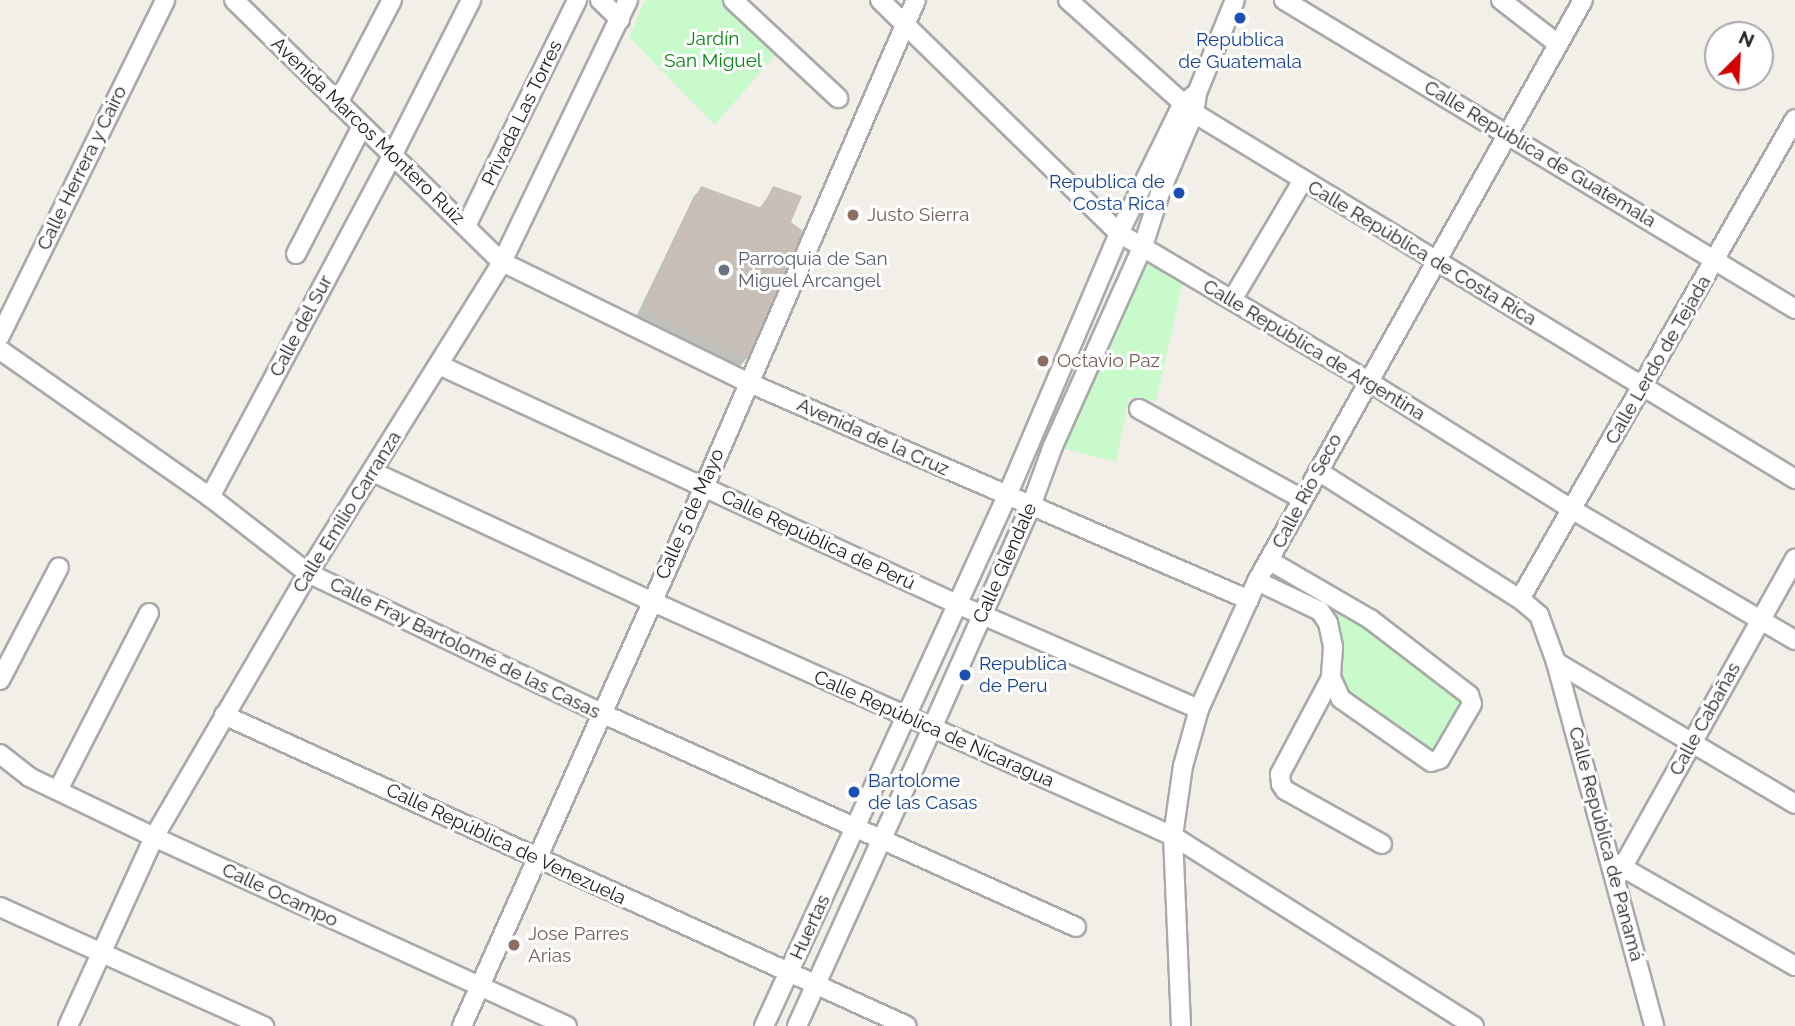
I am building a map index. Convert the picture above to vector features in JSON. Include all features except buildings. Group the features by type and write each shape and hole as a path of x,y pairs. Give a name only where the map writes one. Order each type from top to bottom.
{"street":[{"name":"Calle Herrera y Cairo","path":"0,337 165,0"},
{"name":"Avenida Marcos Montero Ruiz","path":"234,0 502,262"},
{"path":"338,103 392,0"},
{"name":"Calle del Sur","path":"210,497 393,156 471,0"},
{"name":"Privada Las Torres","path":"466,226 578,0"},
{"path":"600,0 621,19"},
{"name":"Calle Emilio Carranza","path":"68,1026 154,837 308,573 502,262 628,0"},
{"path":"733,0 838,99"},
{"name":"Calle República de Argentina","path":"880,0 1119,233 1368,381 1573,510 1795,640"},
{"name":"Calle 5 de Mayo","path":"462,1026 650,601 704,487 916,0"},
{"name":"Calle República de Costa Rica","path":"1068,0 1188,109 1795,479"},
{"name":"Calle Glendale","path":"855,828 1007,496 1119,233 1197,93 1235,0"},
{"name":"Calle República de Guatemala","path":"1284,0 1795,309"},
{"path":"1501,0 1558,44"},
{"name":"Calle Río Seco","path":"1181,1026 1173,836 1183,766 1199,709 1257,581 1435,259 1583,0"},
{"name":"Calle Glendale","path":"797,1026 1031,506 1053,446 1143,246 1188,109"},
{"name":"Calle Lerdo de Tejada","path":"1520,598 1795,120"},
{"path":"296,254 362,126"},
{"path":"1232,300 1303,180"},
{"name":"Avenida de la Cruz","path":"502,262 747,383 1249,600"},
{"name":"Calle Fray Bartolomé de las Casas","path":"0,350 210,497 308,573 601,713 1076,927"},
{"name":"Calle República de Perú","path":"439,365 957,604 1199,709"},
{"path":"1139,409 1302,499"},
{"name":"Calle República de Nicaragua","path":"373,471 650,601 1173,836 1474,1026"},
{"name":"Calle República de Panamá","path":"1318,471 1520,598 1539,615 1556,662 1617,869 1654,1026"},
{"name":"Calle Cabañas","path":"1617,869 1795,559"},
{"path":"1270,561 1324,604 1333,647 1331,678 1280,774 1281,784 1285,790 1382,844"},
{"path":"0,680 59,567"},
{"path":"1257,581 1370,619 1469,695 1472,704 1440,759 1431,762 1340,699 1331,678"},
{"path":"58,790 149,613"},
{"path":"1556,662 1795,804"},
{"name":"Calle República de Venezuela","path":"224,715 906,1026"},
{"name":"Calle Ocampo","path":"0,754 29,777 154,837 567,1026"},
{"name":"Huertas","path":"764,1026 855,828"},
{"path":"1617,869 1795,966"},
{"path":"0,907 264,1026"}],"green space":[{"name":"Jardín San Miguel","path":"645,0 733,0 783,46 715,125 629,37"},
{"path":"1145,249 1185,272 1156,401 1129,398 1116,462 1057,447"},
{"path":"1269,563 1469,695 1431,762 1341,699 1328,623 1261,576"}],"place":[{"name":"Republica de Guatemala","path":"1240,18"},
{"name":"Republica de Costa Rica","path":"1179,193"},
{"name":"Justo Sierra","path":"853,215"},
{"name":"Parroquia de San Miguel Árcangel","path":"724,270"},
{"name":"Octavio Paz","path":"1043,361"},
{"name":"Republica de Peru","path":"965,675"},
{"name":"Bartolome de las Casas","path":"854,792"},
{"name":"Jose Parres Arias","path":"514,945"}]}
